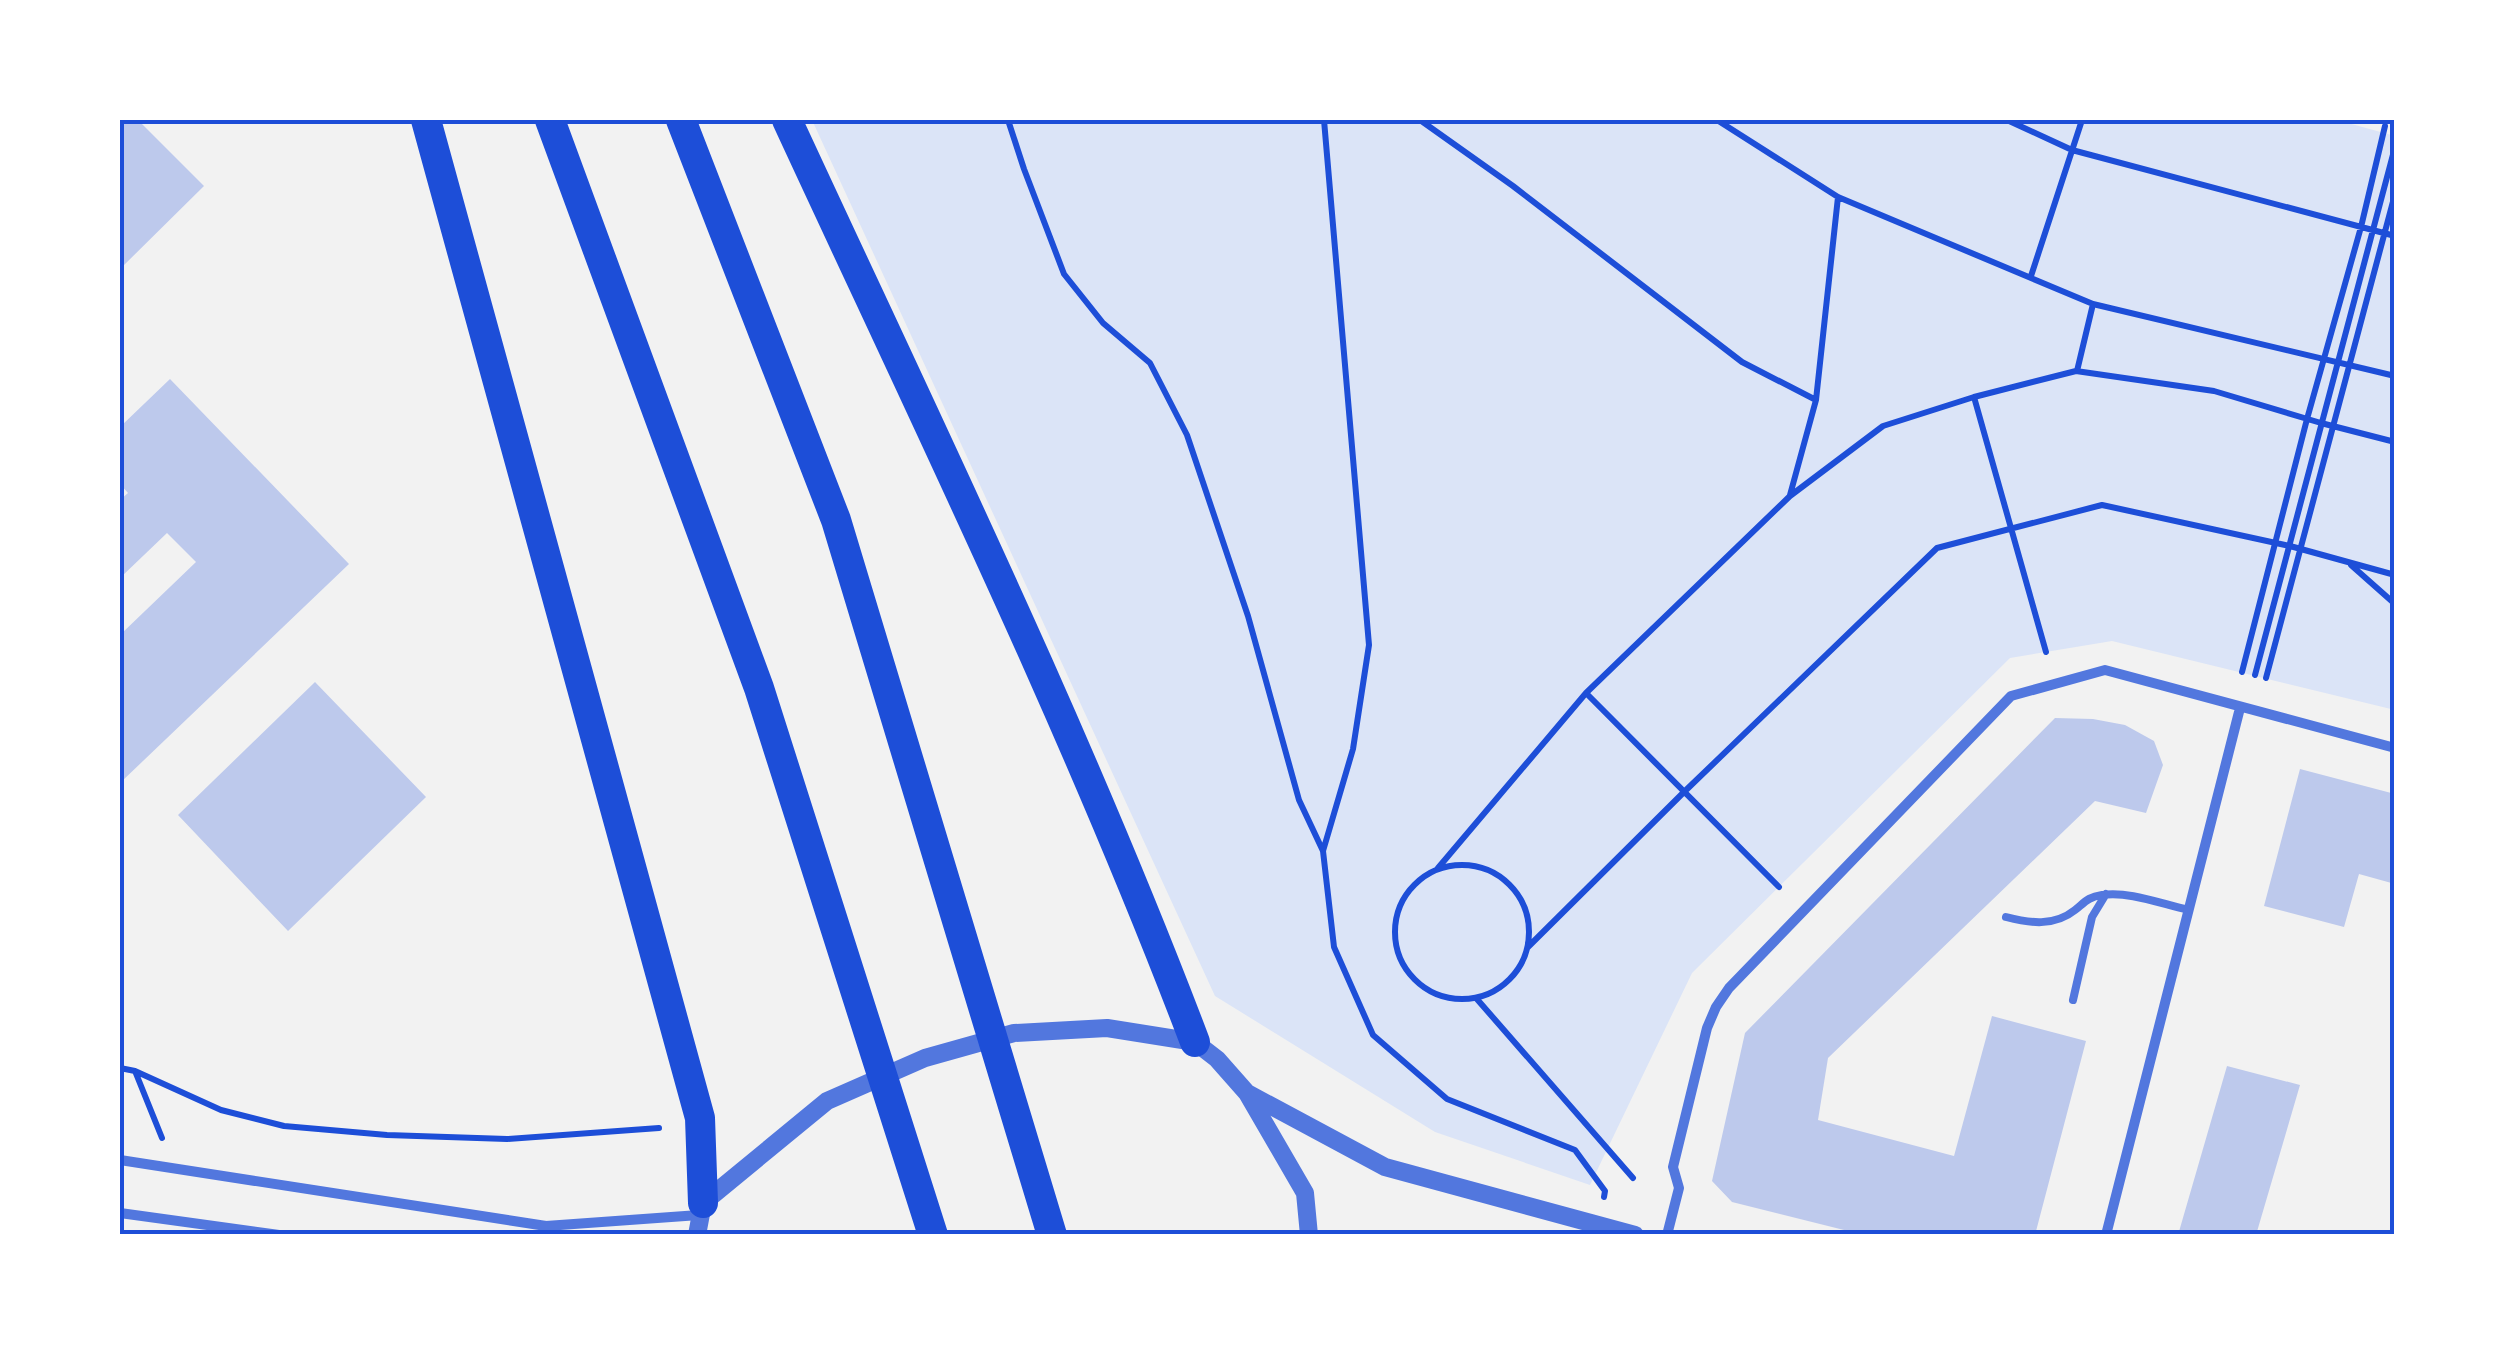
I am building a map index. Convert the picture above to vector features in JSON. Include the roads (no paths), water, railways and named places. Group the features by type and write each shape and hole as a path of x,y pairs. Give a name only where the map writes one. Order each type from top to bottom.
{"highway":[{"path":"426,120 700,1118 701,1209"},
{"path":"550,120 759,688 933,1235"},
{"path":"681,120 836,520 1052,1235"},
{"path":"787,120 1065,722 1195,1042"}],"street":[{"path":"1667,1235 1679,1188 1673,1168 1707,1028 1716,1007 1729,988 2011,696 2106,670 2395,748"},
{"path":"2106,1235 2240,708"},
{"path":"120,1160 546,1226 701,1209 827,1101 925,1058 1014,1034 1107,1028 1195,1042 1217,1059 1247,1093 1305,1194 1309,1235"},
{"path":"1247,1093 1385,1167 1635,1235"},
{"path":"696,1235 701,1209"},
{"path":"120,1213 280,1235"}],"lane":[{"path":"2006,917 2048,922 2072,913 2087,898 2106,894 2125,894 2189,910"},
{"path":"2073,1000 2092,916 2106,894"}]}
